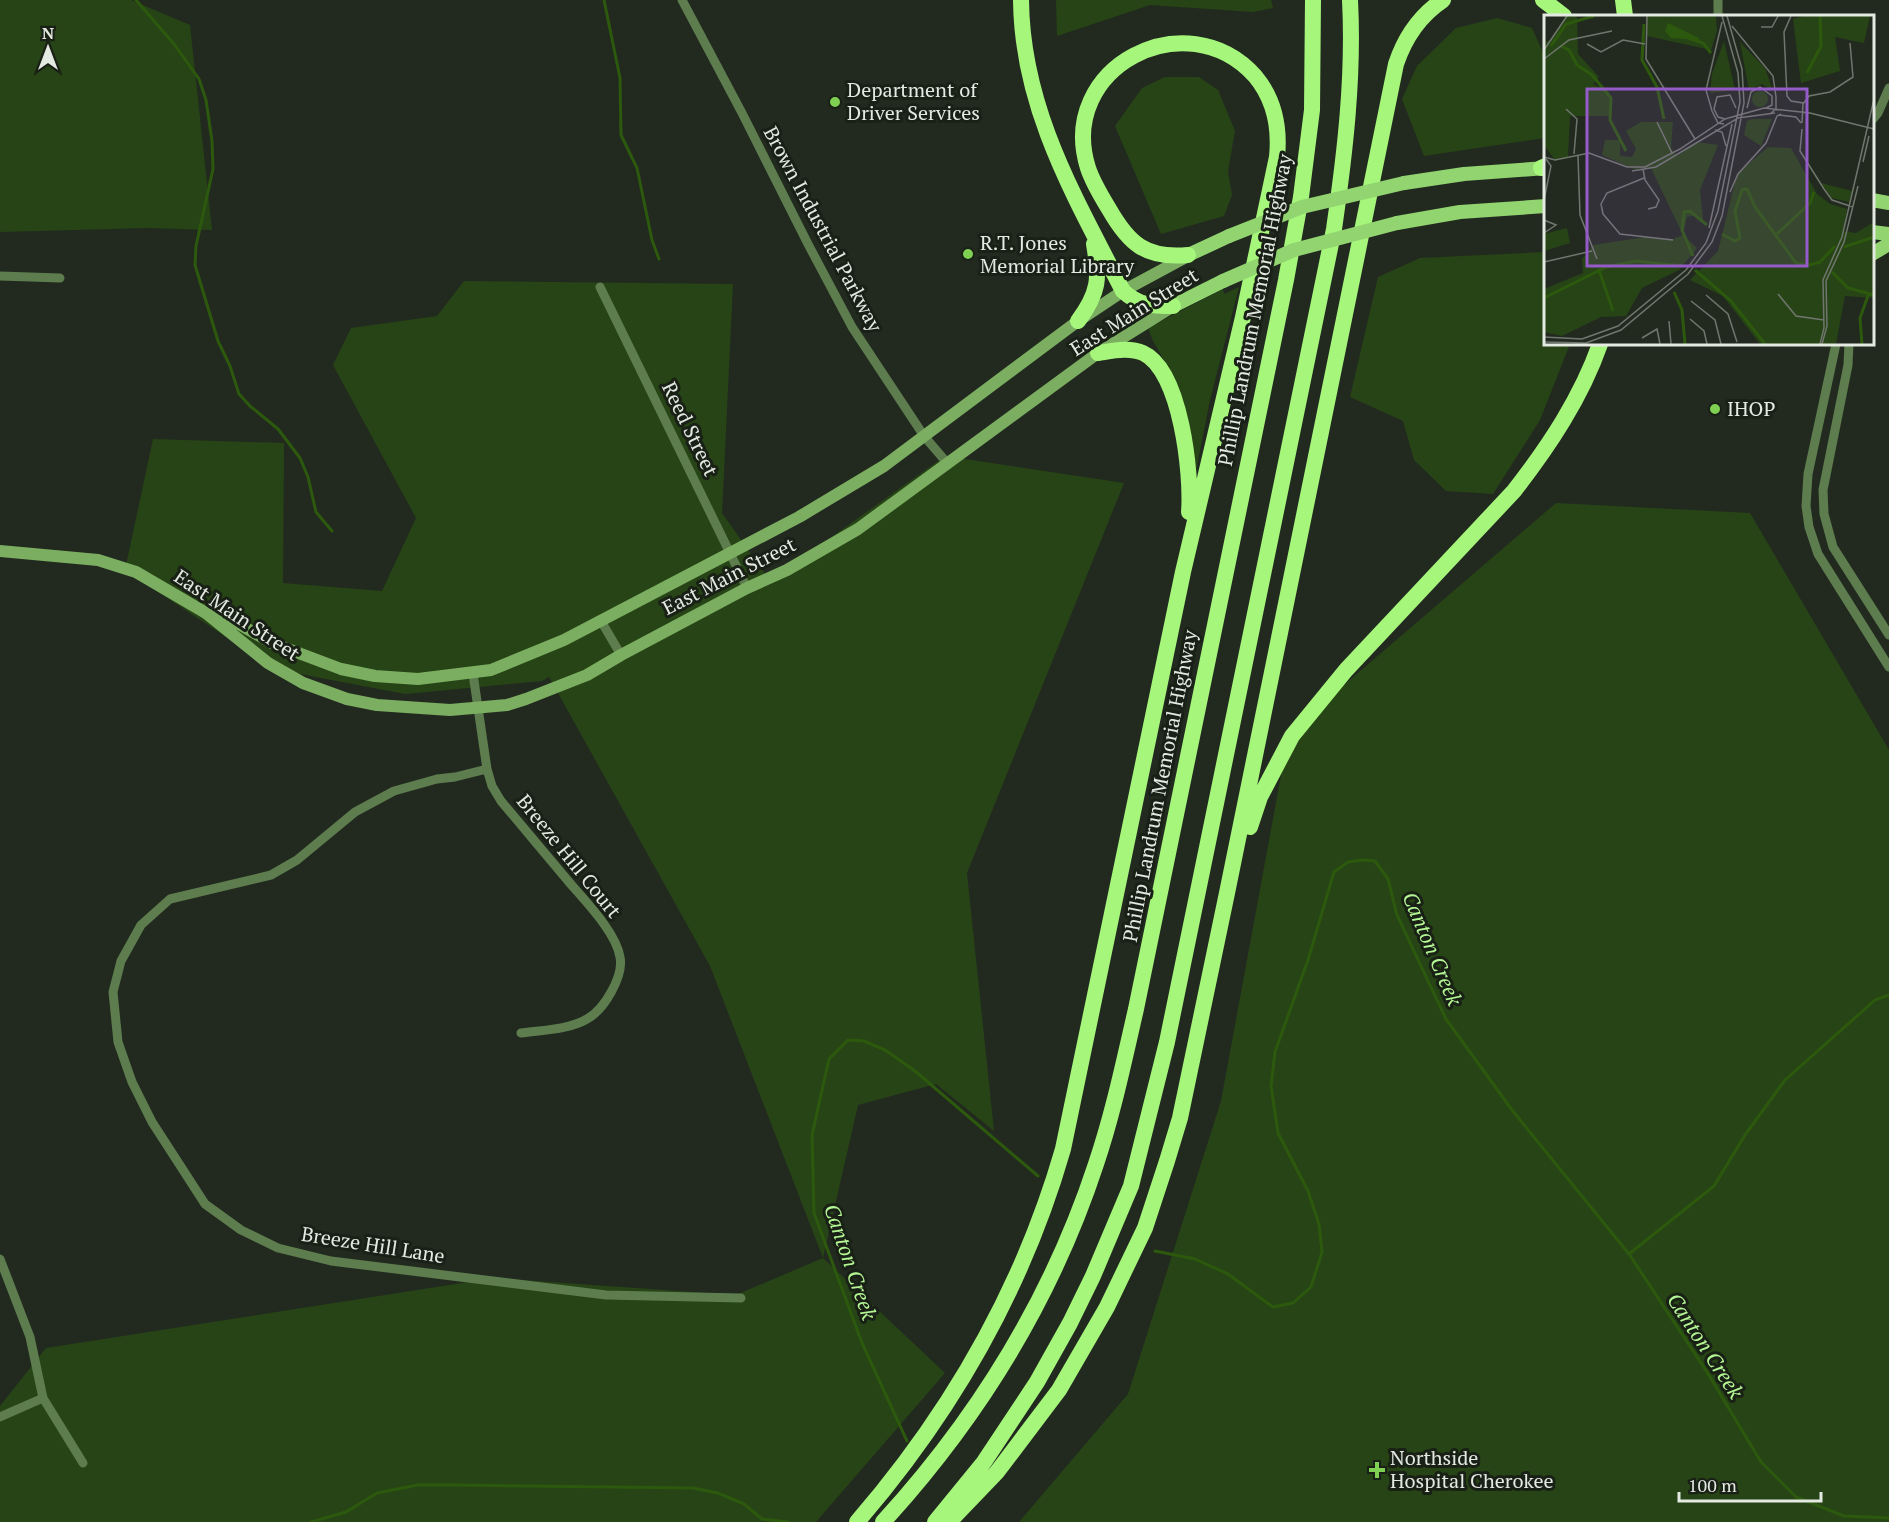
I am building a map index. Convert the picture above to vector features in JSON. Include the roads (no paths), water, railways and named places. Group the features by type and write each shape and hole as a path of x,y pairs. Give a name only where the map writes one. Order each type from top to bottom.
{"highway":[{"path":"1021,0 1026,54 1039,112 1056,158 1123,291 1146,306 1173,306"},
{"name":"Phillip Landrum Memorial Highway","path":"882,1522 950,1443 1023,1332 1046,1288 1074,1225 1096,1163 1116,1094 1136,1010 1301,197 1312,110 1313,0"},
{"path":"935,1522 984,1461 1036,1382 1070,1323 1131,1186 1167,1042 1334,229 1348,126 1351,57 1350,0"},
{"path":"950,1522 997,1472 1059,1390 1107,1307 1145,1228 1180,1118 1396,64 1411,31 1423,16 1443,0"},
{"path":"1543,0 1563,15"},
{"path":"1623,0 1625,15"},
{"path":"857,1522 911,1456 939,1417 976,1357 1021,1269 1046,1207 1064,1149 1183,572 1275,170 1279,131 1275,112 1260,82 1242,63 1215,47 1186,40 1154,44 1141,49 1113,67 1094,92 1086,115 1083,137 1088,170 1125,235 1138,246 1158,255 1188,255"},
{"path":"1078,321 1088,308 1097,287 1098,267 1091,228"},
{"path":"1227,893 1260,797 1292,736 1346,670 1514,491 1536,464 1585,382 1600,345"},
{"path":"1098,353 1134,350 1149,356 1161,368 1178,410 1186,446 1190,485 1183,572"}],"main road":[{"name":"East Main Street","path":"145,577 188,594 272,643 341,669 375,676 418,680 491,670 554,644 601,621 799,518 884,466 1078,321 1123,291 1188,255 1302,207 1404,183 1464,174 1544,167"},
{"path":"1874,200 1889,203"},
{"name":"East Main Street","path":"0,551 98,560 136,572 206,613 268,663 303,683 347,699 376,705 450,710 507,705 587,675 747,588 787,570 858,529 1098,353 1173,306 1223,281 1294,250 1397,223 1460,212 1544,206"},
{"path":"1874,232 1889,234"},
{"path":"1874,253 1889,244"}],"street":[{"name":"Brown Industrial Parkway","path":"682,0 852,327 924,436 948,464"},
{"path":"1874,117 1889,88"},
{"path":"0,276 60,278"},
{"name":"Reed Street","path":"600,287 747,588"},
{"path":"1836,345 1808,474 1806,506 1809,527 1818,554 1889,667"},
{"path":"1849,345 1848,365 1824,484 1824,514 1833,547 1889,635"},
{"path":"601,621 621,655"},
{"name":"Breeze Hill Court","path":"474,674 492,786 501,801 593,911 613,939 620,957 620,969 615,984 605,1002 589,1019 567,1027 521,1033"},
{"name":"Breeze Hill Lane","path":"488,769 437,779 394,791 355,812 297,860 271,875 170,898 141,925 122,961 113,992 118,1042 132,1082 152,1122 205,1204 241,1230 278,1248 331,1261 606,1295 741,1298"},
{"path":"0,1258 30,1337 43,1398 83,1463"},
{"path":"0,1417 43,1398"}],"waterway":[{"path":"136,0 174,44 199,79 206,100 212,141 213,169 196,246 195,265 218,341 230,366 239,394 278,429 300,458 308,477 316,512 332,531"},
{"path":"604,0 620,78 621,135 637,168 652,240 659,259"},
{"name":"Canton Creek","path":"1155,1251 1195,1259 1228,1274 1273,1307 1293,1303 1311,1287 1322,1252 1319,1224 1308,1191 1278,1133 1271,1086 1275,1052 1308,960 1334,872 1348,862 1375,861 1388,879 1397,915 1446,1019 1512,1110 1629,1254 1707,1372 1761,1462 1796,1497 1844,1516 1889,1518"},
{"path":"1629,1254 1714,1186 1745,1135 1785,1080 1875,1000 1889,995"},
{"name":"Canton Creek","path":"907,1441 862,1343 814,1213 812,1135 829,1059 848,1040 864,1041 885,1050 915,1071 1038,1176"},
{"name":"Canton Creek","path":"311,1522 346,1512 377,1493 418,1485 693,1488 718,1493 744,1504 762,1519 788,1522"}],"place":[{"name":"Department of Driver Services","path":"835,102"},
{"name":"R.T. Jones Memorial Library","path":"968,254"},
{"name":"IHOP","path":"1715,409"},
{"name":"Northside Hospital Cherokee","path":"1377,1470"}]}
